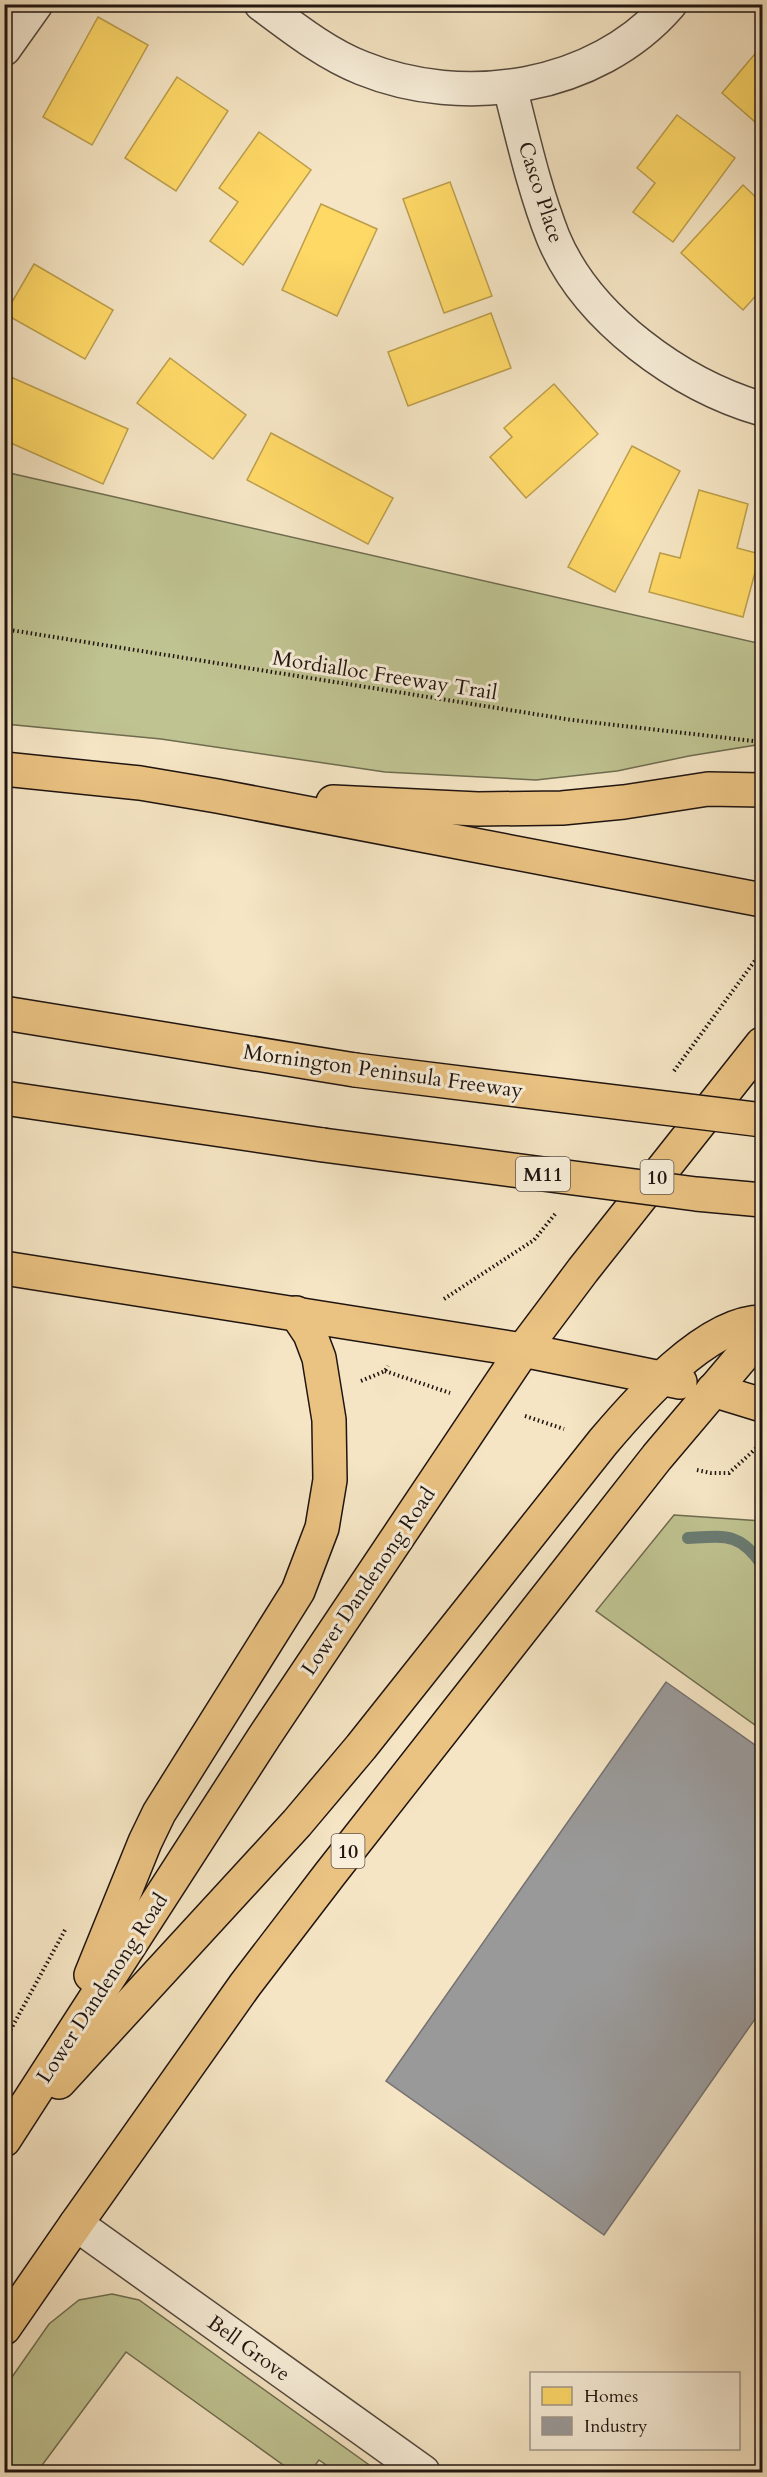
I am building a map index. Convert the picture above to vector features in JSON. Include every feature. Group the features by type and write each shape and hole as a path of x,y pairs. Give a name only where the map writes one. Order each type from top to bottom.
{"main road":[{"path":"4,769 140,783 217,796 762,900"},
{"path":"217,796 525,809 624,802 708,789 762,790"},
{"name":"Mornington Peninsula Freeway","path":"4,1013 355,1070 762,1120"},
{"name":"Lower Dandenong Road","path":"4,2141 264,1737 523,1350 583,1269 762,1044"},
{"name":"M11","path":"4,1098 323,1145 696,1194 762,1200"},
{"path":"4,1268 523,1350 662,1378 762,1405"},
{"path":"63,2046 145,1842 159,1813 298,1591 322,1528 330,1480 329,1420 319,1358 310,1334 296,1313"},
{"path":"4,2141 297,1823 368,1738 603,1442 641,1398 692,1354 721,1334 751,1323 762,1322"},
{"name":"10","path":"4,2328 245,1985 657,1457 762,1333"}],"street":[{"path":"4,49 36,4"},
{"path":"261,4 321,46 361,68 409,82 450,88 510,88 555,78 592,63 631,39 670,4"},
{"name":"Casco Place","path":"510,88 540,200 554,240 579,283 604,312 637,342 669,365 740,402 762,409"},
{"name":"Bell Grove","path":"76,2224 423,2472"}],"path":[{"name":"Mordialloc Freeway Trail","path":"4,629 572,720 762,742"}],"green space":[{"path":"5,472 762,644 762,744 617,771 536,780 385,772 161,739 5,724"},
{"path":"674,1515 762,1521 762,1730 596,1611"},
{"path":"112,2294 139,2300 379,2472 336,2472 319,2460 310,2472 293,2472 126,2352 37,2472 5,2472 5,2387 49,2324 79,2300"}],"building: Homes":[{"path":"98,17 148,45 92,145 43,117"},
{"path":"759,49 762,52 762,128 722,93"},
{"path":"177,77 228,111 176,191 125,158"},
{"path":"677,115 735,158 673,242 633,212 655,183 637,168"},
{"path":"259,132 311,170 243,265 210,241 238,202 219,188"},
{"path":"450,182 492,296 444,313 403,199"},
{"path":"743,185 762,203 762,289 743,310 681,253"},
{"path":"321,204 377,229 337,316 282,290"},
{"path":"34,264 113,310 85,359 5,314"},
{"path":"491,313 511,368 408,406 388,352"},
{"path":"170,358 246,415 213,459 137,403"},
{"path":"4,374 128,429 103,484 4,440"},
{"path":"554,384 598,434 526,498 490,457 512,437 504,428"},
{"path":"271,433 393,498 368,544 247,480"},
{"path":"632,446 680,471 615,592 568,567"},
{"path":"699,490 748,504 737,548 760,554 743,617 649,592 660,553 680,558"}],"building: Industry":[{"path":"666,1682 762,1750 762,2024 755,2019 604,2235 386,2081"}],"waterway":[{"path":"688,1538 730,1538 746,1547 762,1565"}]}
